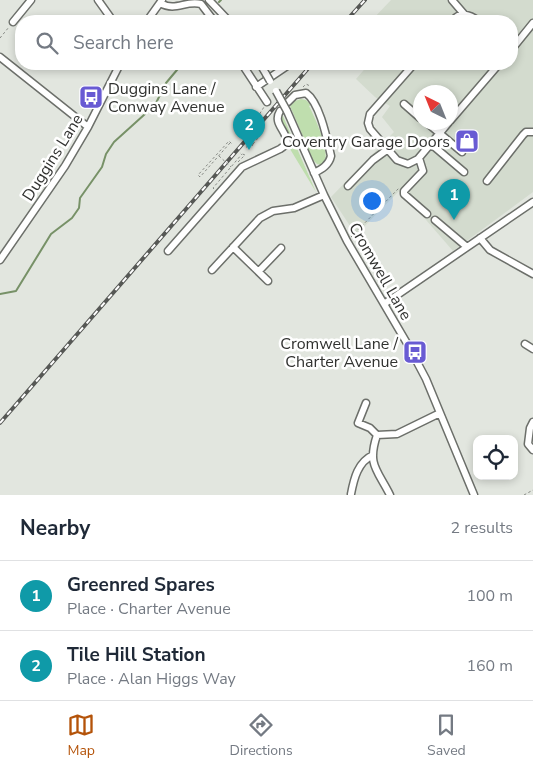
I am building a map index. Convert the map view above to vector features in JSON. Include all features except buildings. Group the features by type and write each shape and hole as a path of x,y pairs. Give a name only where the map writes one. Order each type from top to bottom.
{"street":[{"path":"19,15 31,0"},
{"path":"98,0 109,15"},
{"path":"209,0 223,15"},
{"path":"452,0 464,14"},
{"path":"151,15 161,2 166,7 173,8 190,2 201,4 209,15"},
{"path":"460,15 470,15"},
{"path":"518,40 533,23"},
{"path":"0,57 15,69"},
{"path":"16,70 88,127"},
{"name":"Duggins Lane","path":"0,260 65,166 88,127 117,70"},
{"path":"246,70 266,102"},
{"name":"Cromwell Lane","path":"264,70 276,91 324,196 347,241 408,345 440,413 474,495"},
{"path":"256,87 281,70"},
{"path":"409,70 369,116 368,123 370,129 397,160 402,163 411,163 419,158 443,130"},
{"path":"458,113 494,70"},
{"path":"288,102 295,95 306,93 311,97 322,122 330,161 326,166 314,173"},
{"path":"404,104 413,112"},
{"path":"168,250 242,167 287,144 288,139 278,122 278,116 284,111"},
{"path":"435,130 462,152"},
{"path":"487,181 523,135 526,132 533,132"},
{"path":"431,144 464,172"},
{"path":"348,186 373,160 388,150"},
{"path":"419,158 423,171 404,191 404,194 427,214"},
{"path":"212,270 260,218 267,213 294,208 324,196"},
{"path":"384,304 533,202"},
{"path":"435,220 467,247"},
{"path":"480,238 490,250 533,274"},
{"path":"233,247 268,281"},
{"path":"259,271 281,248"},
{"path":"525,344 533,349"},
{"path":"366,403 358,423 370,428 378,435 397,434 440,413"},
{"path":"533,422 530,428 528,444 533,450"},
{"path":"378,435 373,448 372,465 390,495"},
{"path":"351,494 355,475 365,459 373,455"}],"path":[{"path":"0,38 13,22"},
{"path":"257,118 266,102"},
{"path":"253,145 258,138"},
{"path":"229,141 231,143 219,156 200,177 198,176 229,141"},
{"path":"241,154 245,155 214,189 212,188 231,166 241,154"},
{"path":"219,156 231,166"},
{"path":"347,241 399,187"},
{"path":"524,495 533,490"}],"shaded area":[{"path":"391,0 533,0 533,192 453,251 400,190 356,235 331,197 394,132 382,117 390,106 375,97 356,79 364,70 518,70 518,15 377,15"}],"green space":[{"path":"306,100 311,105 309,106 324,142 326,156 325,162 321,165 313,160 290,106 295,101"},
{"path":"282,114 316,192 290,149 292,143 281,121"}],"waterway":[{"path":"0,294 16,291 51,234 72,218 79,208 80,198 102,167 106,154 114,142 155,105 166,83 177,70"}],"railway":[{"path":"351,15 365,0"},
{"path":"0,423 307,70"}],"place":[{"name":"Duggins Lane / Conway Avenue","path":"91,97"},
{"name":"Coventry Garage Doors","path":"467,141"},
{"name":"Tile Hill Station","path":"249,150"},
{"name":"Greenred Spares","path":"454,220"},
{"name":"Cromwell Lane / Charter Avenue","path":"415,352"}]}
